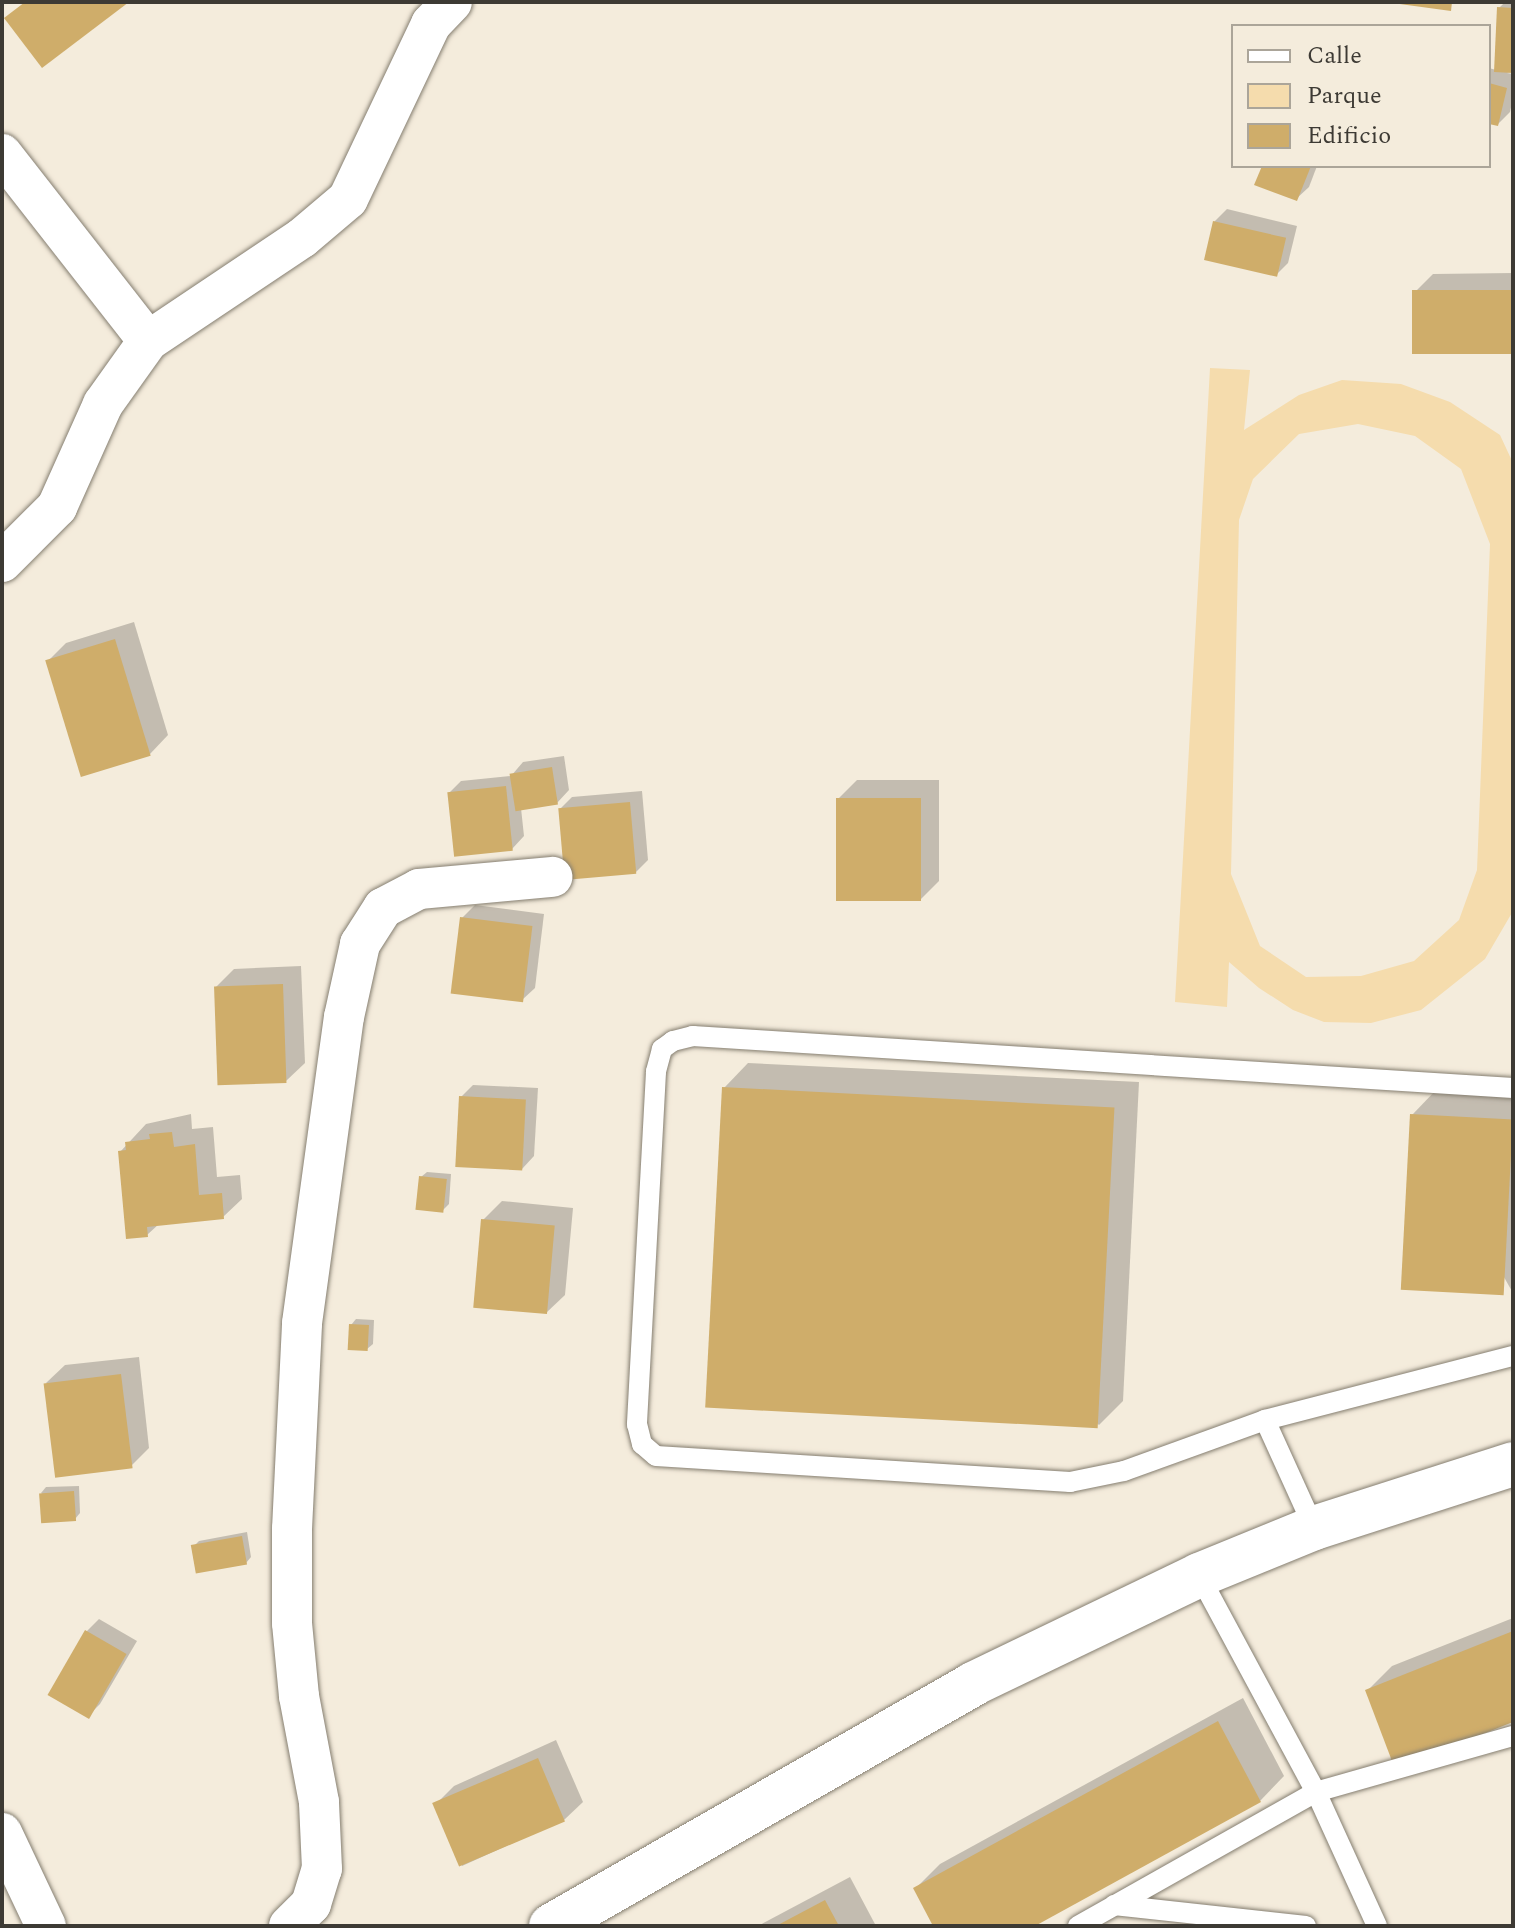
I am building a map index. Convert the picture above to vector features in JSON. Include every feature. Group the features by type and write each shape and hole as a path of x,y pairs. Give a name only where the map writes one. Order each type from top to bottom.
{"main road":[{"path":"551,1926 973,1684 1199,1575 1314,1528 1513,1464"}],"street":[{"path":"2,562 57,507 103,404 148,341 302,238 348,199 431,24 452,2"},
{"path":"2,154 148,341"},
{"path":"289,1926 311,1904 322,1869 319,1802 299,1696 292,1623 292,1529 302,1323 344,1017 360,944 383,908 419,889 552,877"},
{"path":"2,1833 46,1926"}],"lane":[{"path":"1513,1088 693,1036 662,1049 656,1072 637,1424 642,1444 656,1456 1070,1482 1124,1471 1265,1420 1513,1356"},
{"path":"1265,1420 1314,1528"},
{"path":"1199,1575 1316,1792 1377,1926"},
{"path":"1078,1926 1316,1792 1513,1736"},
{"path":"1114,1905 1306,1926"}],"green space":[{"path":"1210,368 1250,370 1244,430 1299,395 1342,380 1401,384 1450,402 1500,435 1513,463 1513,911 1485,959 1421,1010 1371,1023 1324,1022 1293,1010 1259,988 1229,962 1227,1007 1175,1002","holes":["1358,424 1415,436 1461,469 1490,544 1477,870 1459,920 1414,961 1361,976 1306,977 1260,946 1231,874 1239,520 1253,479 1299,434"]}],"building":[{"path":"25,2 129,2 42,68 4,18"},
{"path":"1385,2 1452,2 1451,11"},
{"path":"1497,7 1513,8 1513,73 1494,72"},
{"path":"1491,84 1507,88 1498,126 1491,124"},
{"path":"1261,168 1310,168 1297,201 1254,185"},
{"path":"1213,221 1286,238 1277,277 1204,260"},
{"path":"1412,290 1513,290 1513,354 1412,354"},
{"path":"115,639 151,756 81,777 45,660"},
{"path":"552,767 558,805 515,811 510,774"},
{"path":"506,786 513,851 454,857 447,792"},
{"path":"836,798 921,798 921,901 836,901"},
{"path":"630,802 636,874 565,880 558,808"},
{"path":"460,917 532,926 523,1002 451,993"},
{"path":"283,984 286,1083 217,1085 214,986"},
{"path":"722,1087 1114,1108 1098,1428 705,1408"},
{"path":"459,1096 526,1100 522,1170 455,1167"},
{"path":"1410,1114 1513,1119 1504,1295 1401,1290"},
{"path":"172,1132 174,1147 195,1144 199,1195 222,1193 224,1219 147,1227 148,1237 126,1239 118,1151 126,1150 125,1142 150,1139 149,1134"},
{"path":"419,1176 447,1179 443,1213 415,1210"},
{"path":"481,1219 555,1225 547,1314 473,1308"},
{"path":"349,1324 369,1325 368,1351 348,1350"},
{"path":"121,1374 133,1468 55,1478 44,1384"},
{"path":"74,1491 76,1521 41,1523 39,1493"},
{"path":"242,1536 247,1565 196,1574 191,1545"},
{"path":"85,1630 127,1654 89,1719 48,1695"},
{"path":"1513,1631 1513,1722 1395,1769 1365,1690"},
{"path":"1218,1721 1261,1802 1035,1926 933,1926 913,1888"},
{"path":"538,1758 565,1822 459,1866 432,1803"},
{"path":"825,1900 839,1926 776,1926"}]}
